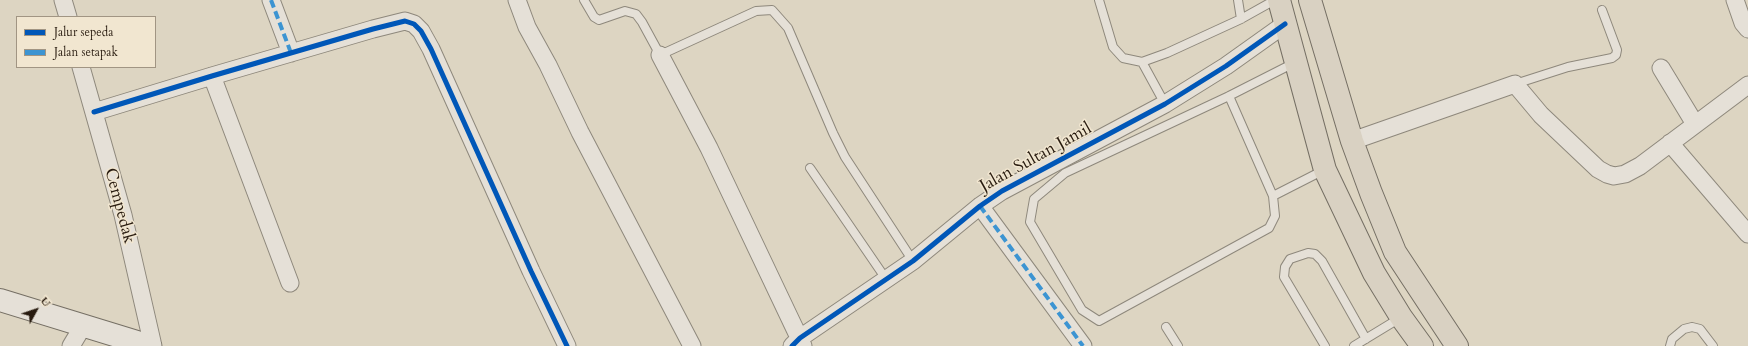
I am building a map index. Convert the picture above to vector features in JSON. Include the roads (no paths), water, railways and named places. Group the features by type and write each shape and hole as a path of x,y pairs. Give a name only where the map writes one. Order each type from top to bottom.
{"highway":[{"path":"1278,0 1325,170 1374,273 1401,317 1422,346"},
{"path":"1310,0 1352,141 1370,193 1395,252 1457,346"}],"street":[{"path":"64,0 68,16"},
{"path":"272,0 291,53"},
{"path":"517,0 527,27 580,132 692,346"},
{"path":"1735,0 1743,23 1748,29"},
{"path":"94,112 398,22 410,23 421,31 567,346"},
{"name":"Jalan Sultan Jamil","path":"799,343 913,261 980,206 1002,191 1166,104 1226,66 1285,24"},
{"path":"660,55 709,148 799,343"},
{"name":"Cempedak","path":"81,68 123,215 151,346"},
{"path":"1661,68 1695,124"},
{"path":"212,76 290,283"},
{"path":"1352,141 1514,84 1542,115 1598,168 1607,174 1614,176 1625,174 1633,170 1748,85"},
{"path":"1670,143 1748,234"},
{"path":"980,206 1083,346"},
{"path":"0,300 151,346"},
{"path":"71,346 83,326"}],"lane":[{"path":"584,0 594,17 599,20 626,11 636,14 660,55 756,11 772,10 788,28 833,133 845,157 913,261"},
{"path":"1099,0 1113,47 1123,58 1142,62 1166,53 1241,19 1275,0"},
{"path":"1238,0 1241,19"},
{"path":"1514,84 1568,67 1612,58 1616,55 1617,50 1602,10"},
{"path":"1142,62 1166,104"},
{"path":"1229,96 1273,196 1275,216 1269,228 1098,321 1082,310 1030,222 1034,199 1065,173 1229,96 1295,62"},
{"path":"810,168 886,279"},
{"path":"1273,196 1325,170"},
{"path":"1325,346 1284,277 1284,268 1290,259 1308,253 1315,254 1322,261 1366,339"},
{"path":"1354,346 1401,317"},
{"path":"1166,327 1178,346"},
{"path":"1670,346 1672,339 1684,329 1692,327 1700,329 1713,346"}]}
